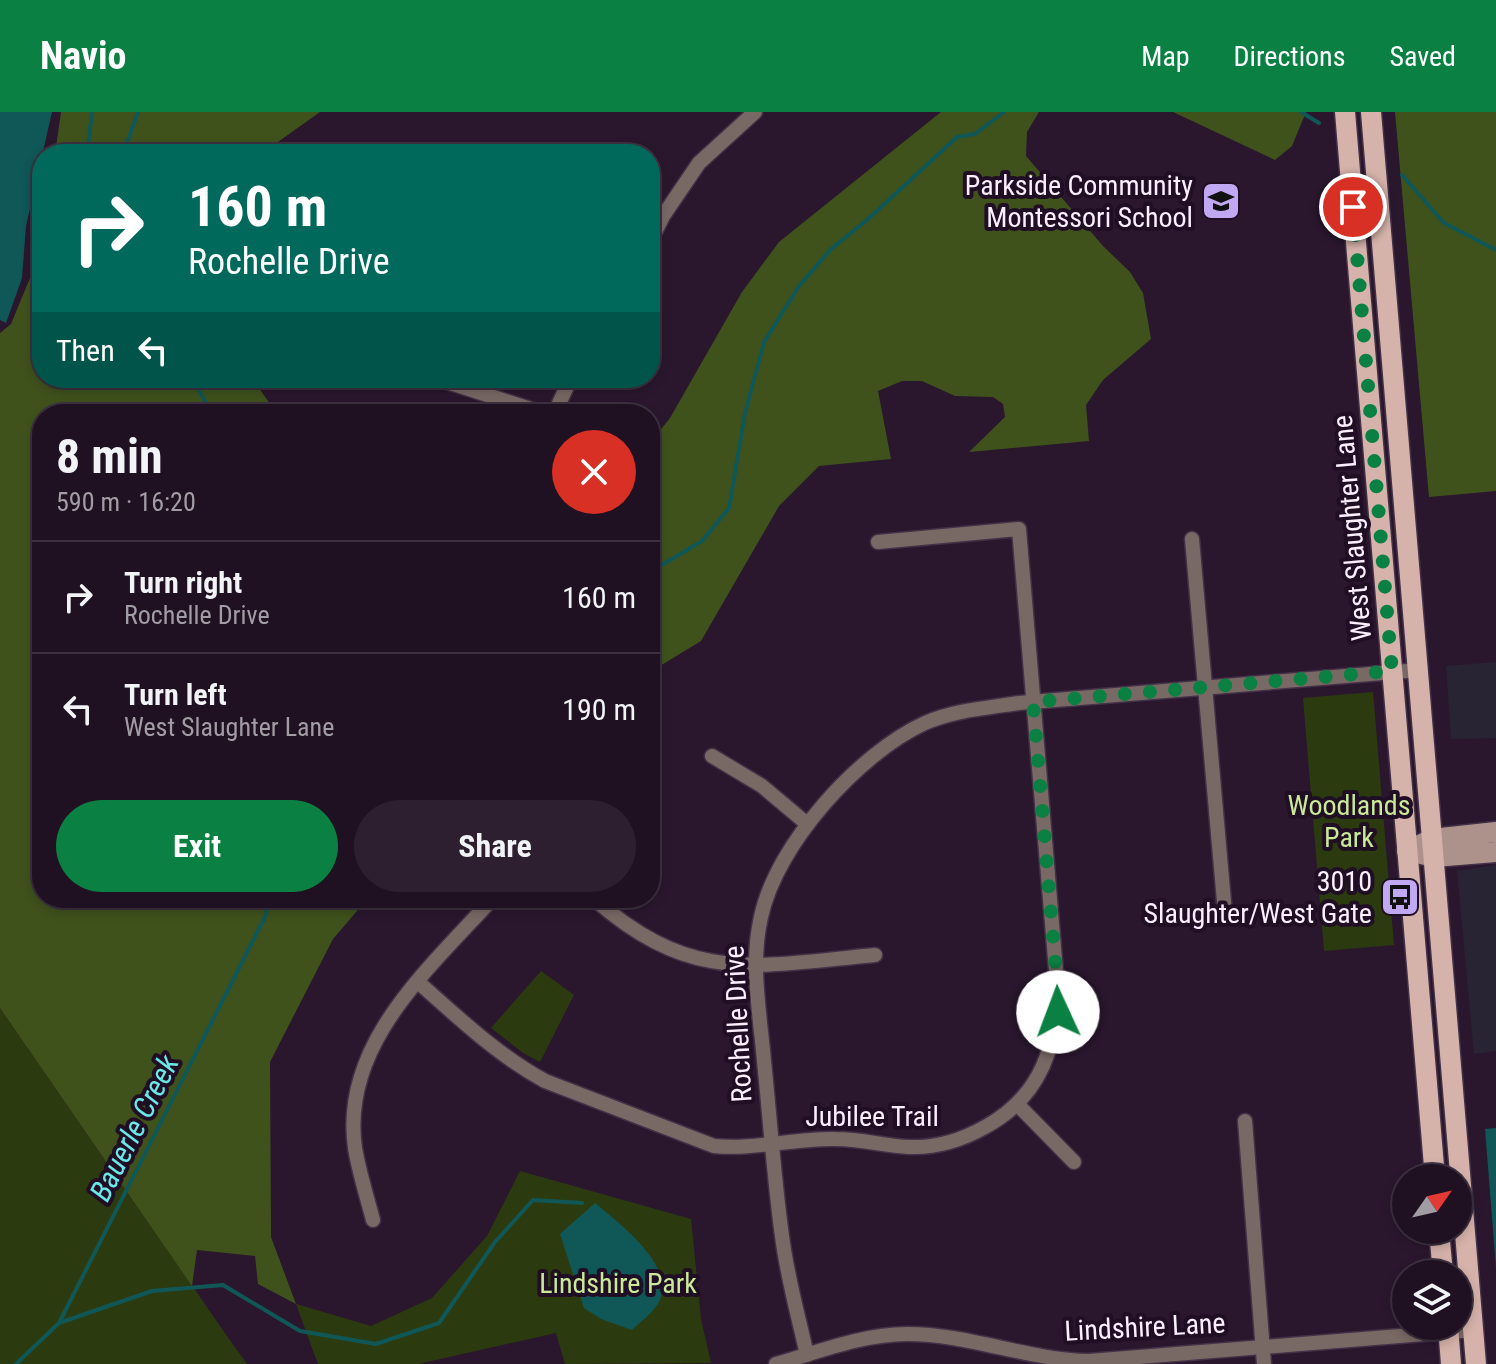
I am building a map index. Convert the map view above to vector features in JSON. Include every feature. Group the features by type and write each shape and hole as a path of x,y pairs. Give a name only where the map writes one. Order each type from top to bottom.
{"main road":[{"name":"West Slaughter Lane","path":"1345,112 1434,1164"},
{"name":"West Slaughter Lane","path":"1371,112 1476,1364"},
{"path":"1357,258 1383,256"},
{"path":"1407,851 1433,848 1496,832"},
{"path":"1433,848 1496,852"},
{"path":"1449,1340 1451,1364"}],"street":[{"path":"660,222 699,163 755,112"},
{"path":"466,388 515,404"},
{"name":"Jubilee Trail","path":"418,982 502,1056 545,1081 714,1146 734,1148 834,1139 910,1147 937,1145 958,1141 979,1131 1018,1105 1041,1071 1058,1012 1019,529 878,542"},
{"path":"1192,539 1225,913"},
{"name":"Rochelle Drive","path":"807,1355 786,1260 756,966 761,917 767,895 776,871 806,823 858,771 909,731 957,712 1033,702 1419,670"},
{"path":"712,756 762,786 806,823"},
{"path":"373,1220 355,1148 354,1118 367,1055 387,1020 484,908"},
{"path":"604,908 619,921 669,950 732,966 875,955"},
{"path":"1018,1105 1074,1162"},
{"path":"1245,1121 1264,1364"},
{"name":"Lindshire Lane","path":"776,1364 867,1339 907,1334 929,1335 1089,1363 1392,1334"}],"shaded area":[{"path":"0,112 52,112 45,144 32,144 32,200 26,226 22,278 6,323 0,320"},
{"path":"61,112 320,112 275,144 56,144"},
{"path":"941,112 1039,112 1027,132 1026,156 1103,246 1130,272 1143,293 1151,339 1103,380 1086,405 1089,441 969,452 1005,417 1003,404 993,397 955,396 922,381 902,381 878,391 891,459 819,466 779,506 701,641 660,666 660,430 742,292 779,242"},
{"path":"1173,112 1306,112 1292,146 1275,160"},
{"path":"1395,112 1496,112 1496,491 1429,497"},
{"path":"32,273 32,388 259,388 270,404 32,404 32,908 359,908 333,939 270,1062 271,1237 296,1304 258,1284 255,1256 197,1250 192,1286 0,1008 0,333 11,324"},
{"path":"1496,662 1496,738 1451,739 1446,666"},
{"path":"1496,865 1496,1051 1474,1054 1457,871"},
{"path":"1496,1128 1496,1268 1485,1129"},
{"path":"595,1203 633,1236 655,1264 661,1279 662,1294 655,1308 632,1330 601,1319 584,1308 560,1234"}],"green space":[{"name":"Woodlands Park","path":"1373,692 1394,945 1324,951 1303,698"},
{"path":"541,971 574,995 540,1062 491,1028"},
{"path":"0,1008 229,1339 247,1364 0,1364"},
{"name":"Lindshire Park","path":"520,1171 691,1219 701,1319 711,1363 565,1364 556,1333 418,1364 318,1364 296,1304 371,1326 432,1298 487,1236"}],"waterway":[{"path":"88,144 92,112"},
{"name":"Bauerle Creek","path":"127,144 138,112"},
{"path":"660,566 702,541 729,508 745,413 764,342 799,286 831,249 957,137 975,134 1004,112"},
{"path":"1301,112 1319,123"},
{"path":"1402,175 1444,223 1496,250"},
{"name":"Bauerle Creek","path":"198,388 206,404"},
{"name":"Bauerle Creek","path":"16,1364 59,1323 267,908"},
{"path":"59,1323 152,1291 223,1285 300,1331 376,1344 439,1323 495,1242 533,1200 582,1203"}],"place":[{"name":"Parkside Community Montessori School","path":"1221,201"},
{"name":"3010 Slaughter/West Gate","path":"1400,897"}],"route":[{"path":"1058,1012 1033,702 1392,671 1353,207"}]}
